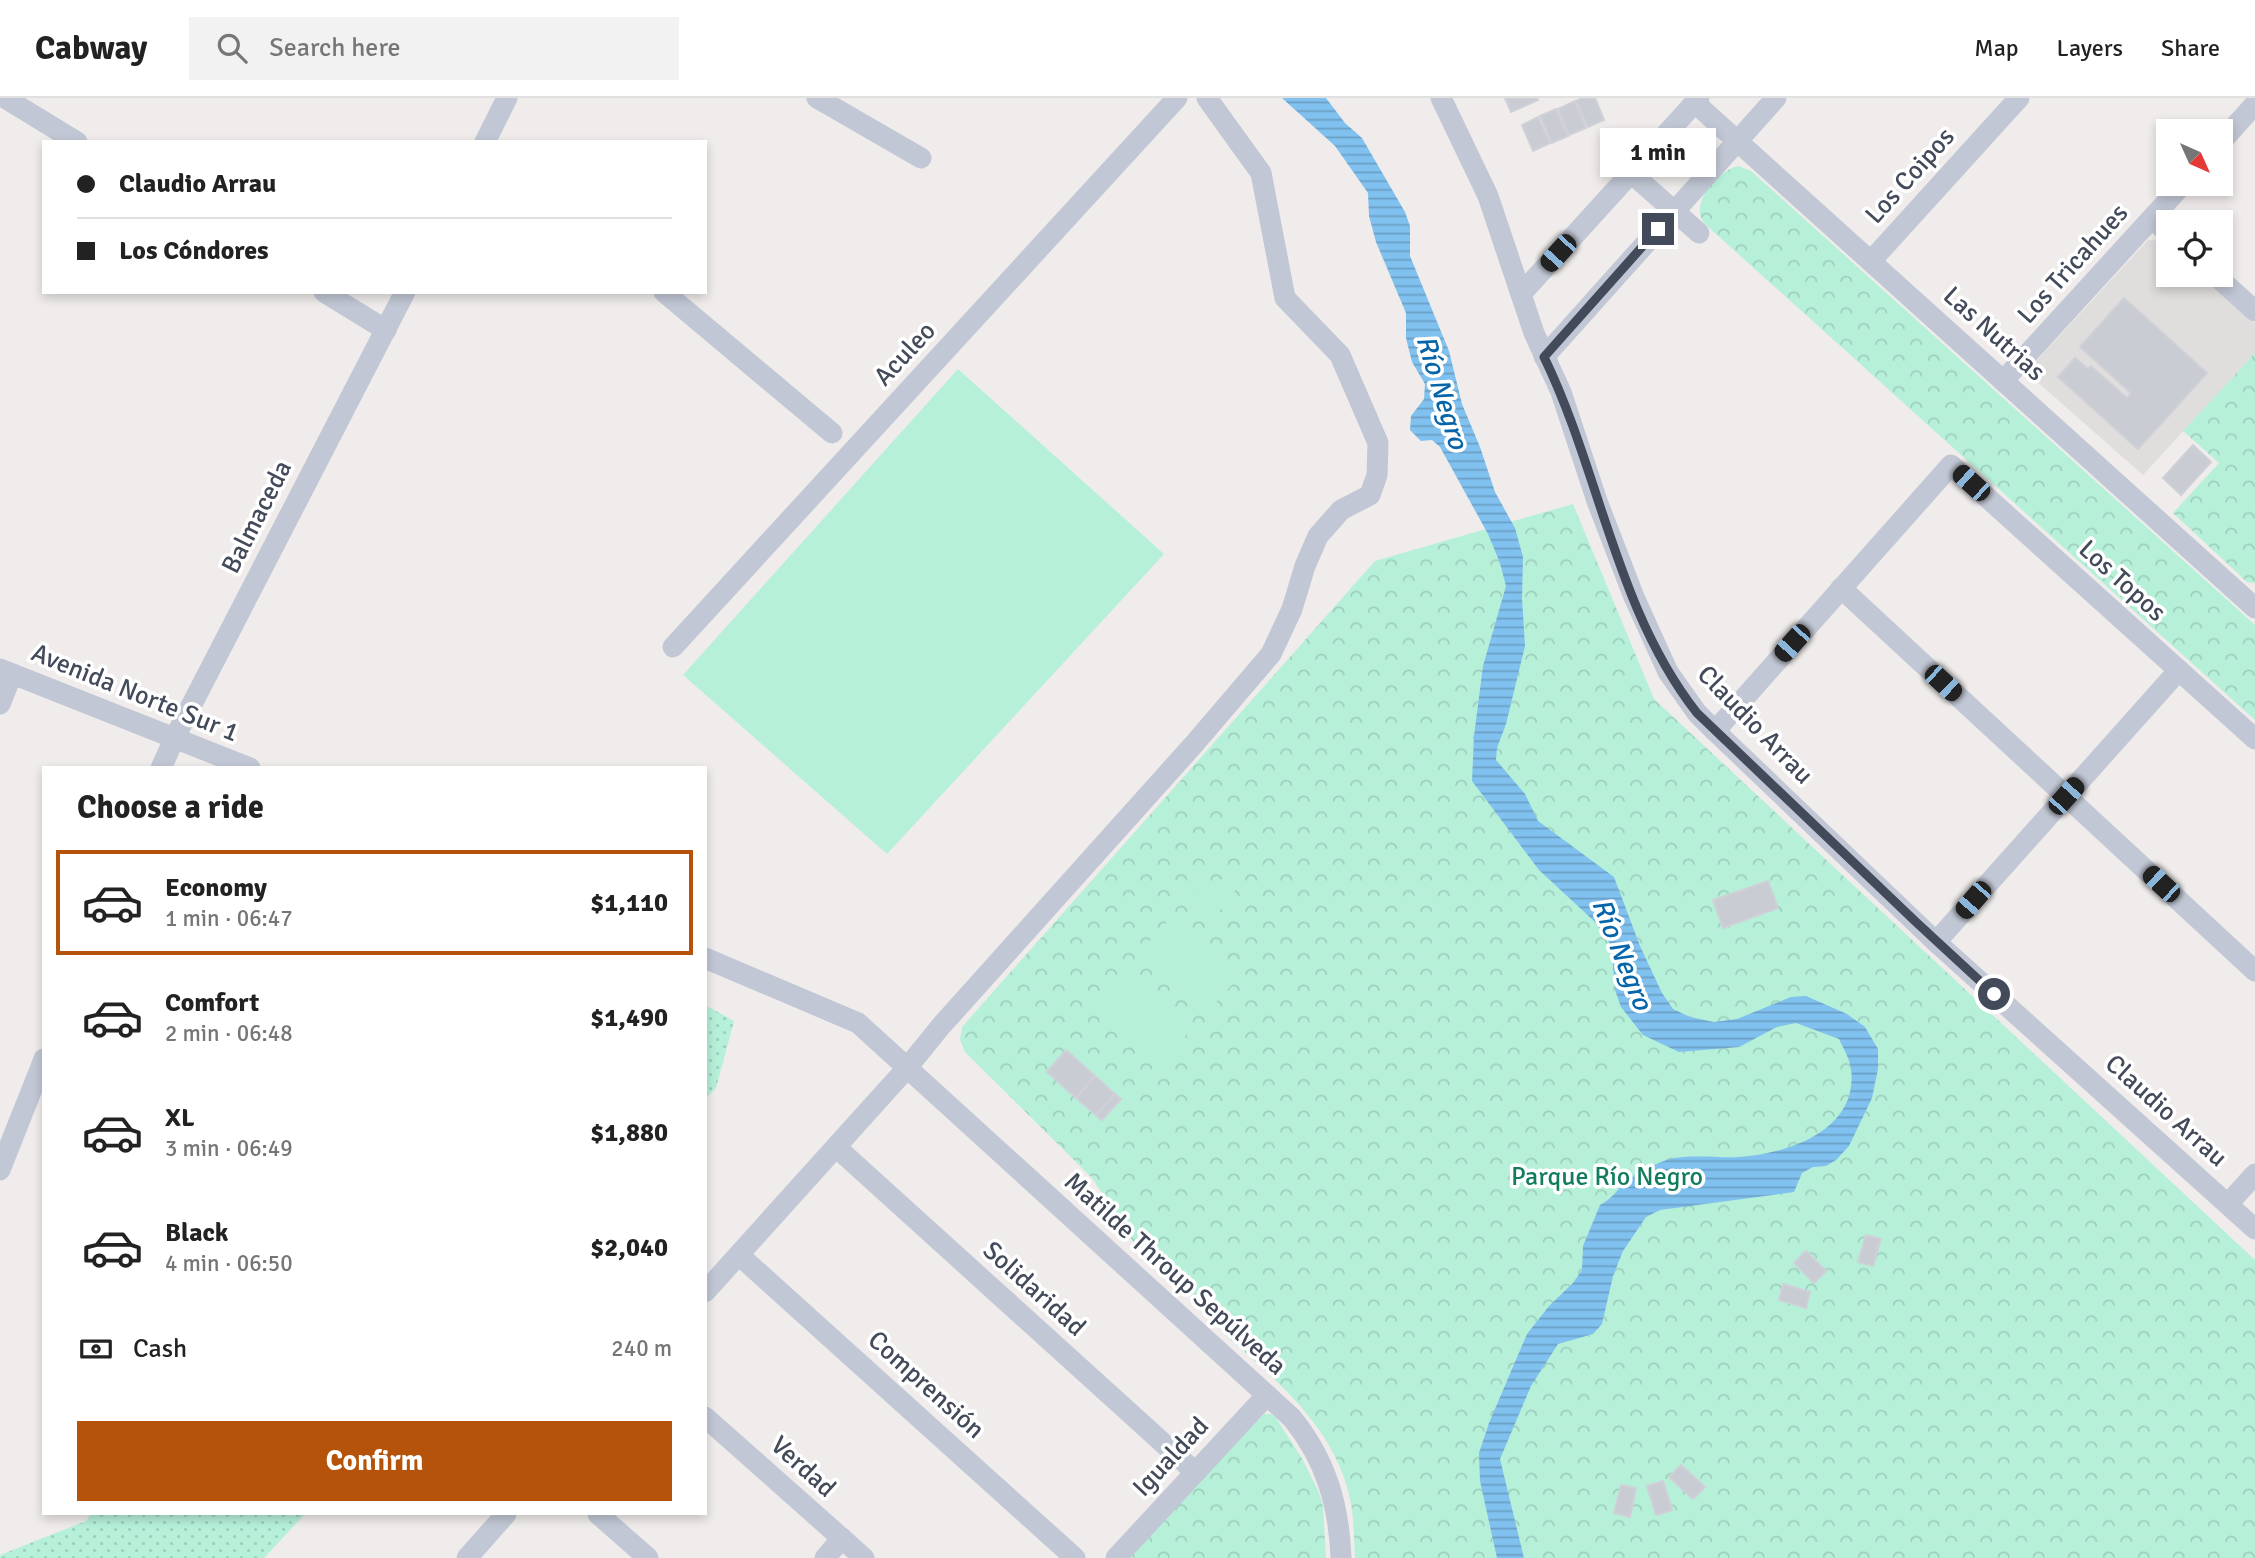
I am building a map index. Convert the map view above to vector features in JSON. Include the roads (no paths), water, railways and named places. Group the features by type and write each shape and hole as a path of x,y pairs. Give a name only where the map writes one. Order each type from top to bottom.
{"street":[{"path":"486,140 507,98"},
{"path":"817,98 921,158"},
{"name":"Aculeo","path":"673,647 1177,98"},
{"path":"707,1290 907,1068 1271,654 1293,609 1305,566 1318,536 1341,510 1370,495 1377,475 1378,443 1339,355 1286,298 1261,173 1207,98"},
{"name":"Claudio Arrau","path":"1441,98 1485,188 1544,357 1561,392 1598,501 1656,648 1681,693 1715,731 1936,942 2255,1229"},
{"path":"1544,357 1776,98"},
{"name":"Los Coipos","path":"1871,261 2019,98"},
{"path":"11,99 74,140"},
{"path":"1521,294 1697,100"},
{"name":"Las Nutrias","path":"1697,100 1738,141 2255,608"},
{"path":"2233,129 2255,104"},
{"path":"1631,173 1699,233"},
{"name":"Los Tricahues","path":"2003,381 2172,196"},
{"path":"2152,218 2156,222"},
{"path":"2228,287 2255,311"},
{"path":"327,294 386,330"},
{"name":"Balmaceda","path":"162,766 174,737 404,294"},
{"path":"666,294 832,433"},
{"name":"Los Topos","path":"1841,588 1951,465 2255,739"},
{"path":"1715,731 1841,588 2255,971"},
{"path":"1936,942 2179,670"},
{"path":"0,704 6,672"},
{"name":"Avenida Norte Sur 1","path":"6,672 245,766"},
{"path":"707,959 858,1023 907,1068"},
{"path":"0,1170 42,1064"},
{"name":"Matilde Throup Sepúlveda","path":"907,1068 1267,1395 1303,1432 1322,1462 1337,1508 1341,1558"},
{"name":"Solidaridad","path":"836,1147 1195,1472"},
{"path":"2228,1204 2255,1174"},
{"name":"Comprensión","path":"739,1255 1075,1558"},
{"name":"Igualdad","path":"1116,1558 1267,1395"},
{"name":"Verdad","path":"707,1419 864,1558"},
{"path":"467,1558 505,1515"},
{"path":"599,1515 648,1558"},
{"path":"825,1558 842,1538"}],"water":[{"name":"Río Negro","path":"1282,98 1326,98 1345,123 1362,138 1405,212 1410,226 1410,256 1449,351 1462,404 1495,492 1515,528 1523,557 1525,646 1496,760 1525,794 1538,821 1614,877 1640,946 1662,993 1673,1009 1690,1017 1714,1022 1737,1019 1791,997 1806,996 1847,1014 1865,1027 1878,1049 1878,1069 1872,1098 1849,1146 1826,1166 1813,1167 1802,1173 1794,1192 1660,1210 1646,1217 1623,1251 1613,1276 1602,1324 1593,1334 1558,1344 1531,1386 1500,1459 1524,1558 1497,1558 1480,1481 1479,1453 1527,1334 1582,1270 1583,1246 1600,1205 1630,1177 1666,1160 1758,1155 1778,1151 1816,1135 1832,1123 1844,1108 1850,1090 1851,1069 1839,1039 1796,1023 1777,1027 1739,1047 1679,1052 1643,1035 1621,1007 1615,990 1611,945 1594,921 1539,870 1472,781 1474,736 1483,666 1506,586 1500,563 1488,534 1440,447 1432,440 1421,441 1410,430 1411,416 1424,399 1425,384 1412,362 1406,338 1406,313 1376,242 1369,216 1368,193 1335,146"}],"park label":[{"name":"Parque Río Negro","path":"1607,1177"}]}
